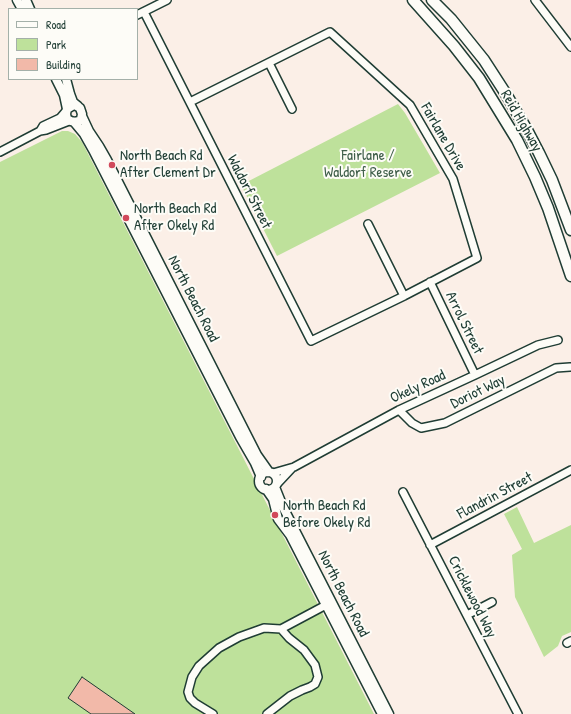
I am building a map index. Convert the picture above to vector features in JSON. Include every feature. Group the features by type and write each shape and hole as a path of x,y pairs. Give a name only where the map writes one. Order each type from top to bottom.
{"highway":[{"name":"Reid Highway","path":"413,0 454,46 479,78 516,140 535,177 545,201 571,276"},
{"name":"Reid Highway","path":"432,0 451,19 484,60 528,130 555,188 571,230"}],"main road":[{"path":"56,80 64,95 67,110 66,116 72,121 79,121 82,116 82,112 73,102 66,80"},
{"path":"67,110 72,106 78,106"},
{"name":"North Beach Road","path":"82,116 88,131 107,160 257,456 271,473"},
{"name":"North Beach Road","path":"72,121 84,134 93,150 240,437 255,463 260,477"},
{"path":"264,473 271,473 277,478 276,485 271,489 266,489 260,484 260,477 264,473"},
{"name":"North Beach Road","path":"276,485 285,511 389,714"},
{"name":"North Beach Road","path":"266,489 273,499 278,519 290,535 382,714"}],"street":[{"path":"140,14 167,0"},
{"path":"535,0 571,47"},
{"name":"Waldorf Street","path":"140,14 190,102 311,341"},
{"name":"Fairlane Drive","path":"190,102 330,32 410,105 453,179 477,258 404,296 311,341"},
{"path":"269,63 292,109"},
{"path":"40,131 43,126 60,118 67,110"},
{"path":"0,152 40,131 72,121"},
{"path":"368,224 404,296"},
{"name":"Arrol Street","path":"430,282 475,375"},
{"name":"Okely Road","path":"271,473 294,467 399,410 538,345 558,340"},
{"name":"Doriot Way","path":"399,410 412,423 421,428 445,423 556,368 571,367"},
{"name":"Okely Road","path":"276,485 294,467"},
{"name":"Flandrin Street","path":"430,545 571,470"},
{"name":"Cricklewood Way","path":"403,492 518,714"},
{"path":"467,615 492,602"},
{"path":"213,714 195,703 190,698 188,692 192,677 199,666 219,648 239,637 264,628 281,629 326,605"},
{"path":"267,714 290,696 315,684 318,677 315,664 304,650 289,638 281,629"}],"green space":[{"name":"Fairlane / Waldorf Reserve","path":"398,104 405,113 440,173 277,256 241,185"},
{"path":"62,131 68,131 75,134 82,142 374,714 0,714 0,162"},
{"path":"517,507 534,543 571,525 571,632 562,636 558,646 544,657 515,597 512,555 522,549 504,514"}],"building":[{"path":"82,677 135,714 91,714 68,698"}],"place":[{"name":"North Beach Rd After Clement Dr","path":"112,165"},
{"name":"North Beach Rd After Okely Rd","path":"126,218"},
{"name":"North Beach Rd Before Okely Rd","path":"275,515"}]}
